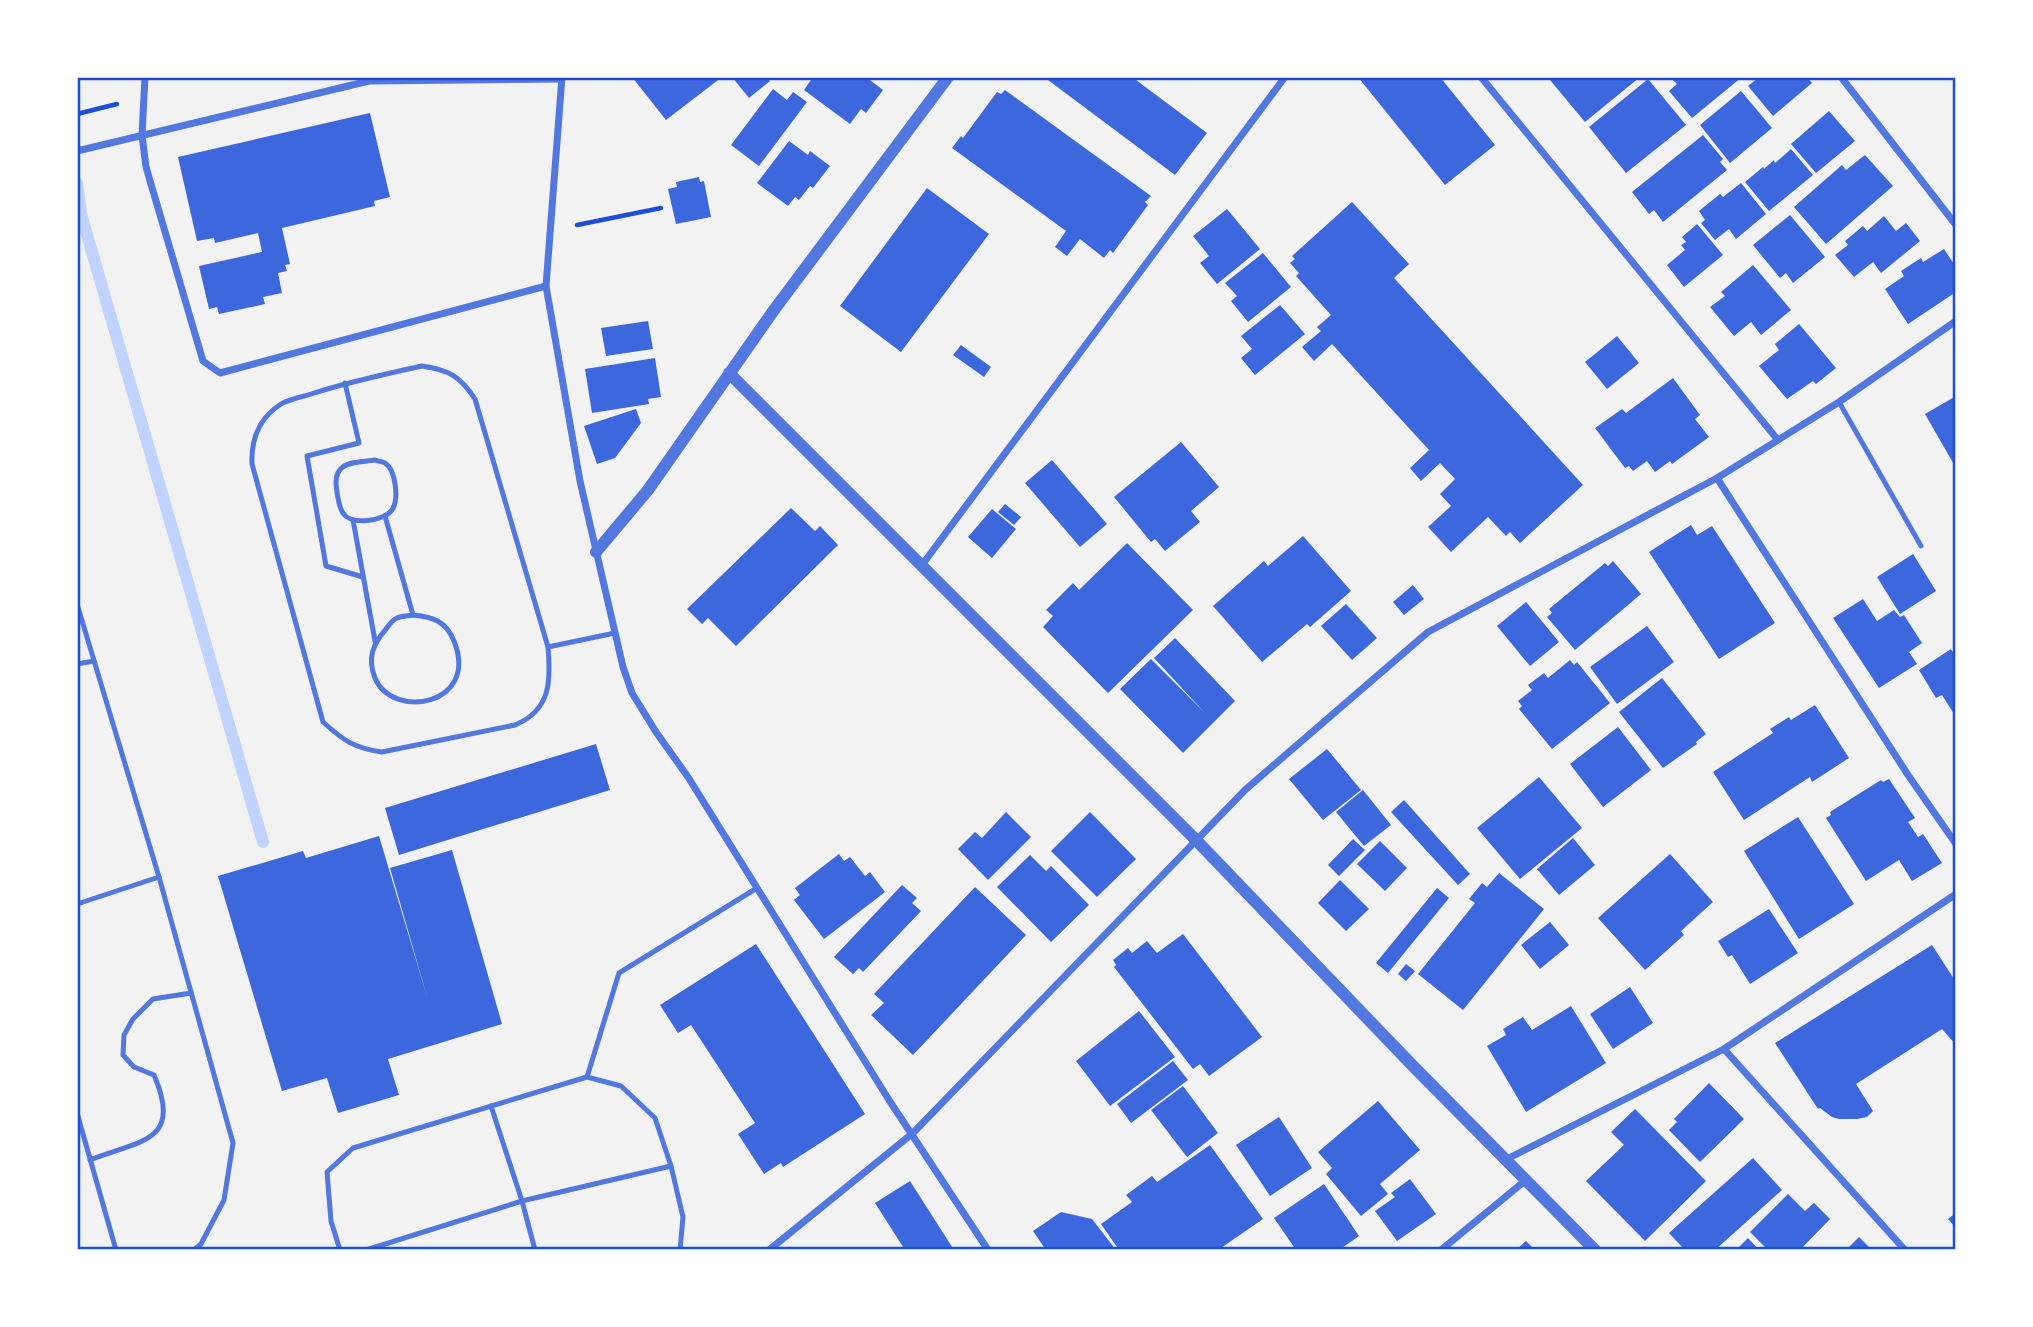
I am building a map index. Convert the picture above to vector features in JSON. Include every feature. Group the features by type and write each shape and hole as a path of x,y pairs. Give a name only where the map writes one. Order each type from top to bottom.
{"street":[{"path":"145,77 142,135 146,167 203,361 220,373 546,286"},
{"path":"596,552 648,490 729,373 948,77"},
{"path":"922,565 1285,77"},
{"path":"1481,77 1777,440"},
{"path":"1841,77 1956,225"},
{"path":"77,150 369,81 561,78 546,286 580,481 615,633 632,693 889,1100 988,1250"},
{"path":"769,1250 913,1133 1245,790 1428,632 1717,478 1839,402 1956,321"},
{"path":"729,373 1196,840 1413,1066 1595,1250"},
{"path":"1717,478 1908,775 1956,844"},
{"path":"1507,1159 1724,1049 1956,894"},
{"path":"1724,1049 1905,1250"},
{"path":"1441,1250 1527,1179"}],"lane":[{"path":"422,366 439,368 452,373 464,383 475,399 548,647 551,675 547,692 542,704 529,719 515,725 382,752 361,749 343,739 323,722 252,464 251,447 256,432 266,417 281,404 345,383 422,366"},
{"path":"345,383 359,443 307,456 326,566 363,577"},
{"path":"1839,402 1921,546"},
{"path":"375,460 385,463 391,471 396,502 391,511 385,516 353,520 346,517 341,510 335,480 342,467 375,460"},
{"path":"385,516 412,615"},
{"path":"353,520 375,641"},
{"path":"77,604 159,877 233,1143 224,1199 201,1244 194,1250"},
{"path":"412,615 430,616 443,623 453,638 460,666 458,678 445,693 422,701 403,702 387,693 376,681 370,665 375,641 395,619 412,615"},
{"path":"548,647 615,633"},
{"path":"77,664 94,661"},
{"path":"77,904 159,877"},
{"path":"587,1077 619,973 757,888"},
{"path":"90,1160 134,1145 156,1134 164,1117 164,1098 154,1074 134,1067 123,1055 124,1035 133,1019 153,999 191,993"},
{"path":"340,1250 331,1221 327,1172 354,1148 587,1077 621,1086 655,1118 671,1166 683,1217 680,1250"},
{"path":"491,1106 535,1250"},
{"path":"77,1113 116,1250"},
{"path":"366,1250 522,1201 671,1166"}],"path":[{"path":"77,114 123,103"},
{"path":"550,230 662,208"}],"building":[{"path":"632,77 722,77 666,120"},
{"path":"732,77 767,77 770,81 749,98"},
{"path":"813,77 866,77 883,90 866,113 861,109 850,124 804,90"},
{"path":"1044,77 1132,77 1207,133 1175,175"},
{"path":"1358,77 1440,77 1495,145 1445,185"},
{"path":"1554,77 1640,77 1585,122 1550,80"},
{"path":"1670,77 1742,77 1692,118 1669,91 1677,84"},
{"path":"1759,77 1807,77 1812,83 1773,116 1748,86"},
{"path":"1648,79 1686,125 1626,173 1589,127"},
{"path":"773,89 787,100 793,92 807,102 759,166 731,145"},
{"path":"1005,90 1151,196 1145,202 1148,205 1113,253 1110,250 1104,258 1080,239 1067,256 1055,247 1066,231 952,148 961,136 963,138 997,92 1001,94"},
{"path":"1741,91 1772,128 1730,163 1700,125"},
{"path":"1829,111 1855,141 1816,173 1791,144"},
{"path":"370,113 390,197 374,201 375,206 282,228 290,264 285,265 287,271 278,273 282,293 263,297 265,304 219,314 217,307 209,309 199,266 262,252 258,233 215,243 214,238 197,241 178,157"},
{"path":"1703,135 1723,159 1720,162 1727,170 1663,222 1654,210 1649,214 1632,192"},
{"path":"789,141 808,155 810,151 830,166 813,188 810,186 799,200 795,197 788,206 757,183"},
{"path":"1791,149 1813,175 1769,211 1745,182"},
{"path":"1865,155 1893,186 1826,244 1794,207 1842,165 1846,170"},
{"path":"699,177 700,182 704,181 711,217 676,224 668,189 677,187 676,182"},
{"path":"1741,183 1766,214 1736,239 1729,229 1715,240 1701,223 1705,220 1699,211 1720,194 1723,197"},
{"path":"927,188 989,234 901,352 840,306"},
{"path":"1352,202 1409,264 1394,278 1583,485 1520,543 1510,532 1506,536 1488,517 1451,552 1428,527 1451,506 1440,494 1455,479 1440,463 1421,481 1410,468 1429,450 1332,344 1314,361 1302,347 1321,331 1317,327 1331,315 1296,276 1299,273 1290,263 1295,259 1292,256"},
{"path":"1227,209 1260,249 1217,284 1200,263 1209,256 1193,236"},
{"path":"1790,215 1825,257 1793,283 1786,273 1780,278 1753,245"},
{"path":"1884,216 1896,231 1906,223 1920,241 1881,273 1873,262 1854,277 1835,255 1848,245 1845,241 1863,226 1867,231"},
{"path":"1697,224 1723,255 1684,287 1667,265 1685,250 1681,245 1686,242 1682,237"},
{"path":"1944,249 1956,267 1956,292 1908,324 1885,289 1904,276 1901,271 1921,258 1923,262"},
{"path":"1263,253 1291,287 1248,322 1231,301 1237,296 1225,283"},
{"path":"1753,265 1791,310 1761,335 1751,322 1734,336 1710,307 1725,296 1721,292"},
{"path":"1280,305 1305,334 1255,375 1241,358 1252,349 1241,336"},
{"path":"648,321 653,349 606,356 601,328"},
{"path":"1799,324 1836,368 1816,384 1813,381 1787,399 1759,366 1779,350 1775,344"},
{"path":"1617,336 1639,363 1607,389 1585,362"},
{"path":"961,345 991,367 984,377 953,355"},
{"path":"655,358 661,397 648,399 649,404 592,413 585,369"},
{"path":"1673,378 1700,415 1695,419 1709,437 1672,464 1670,461 1655,472 1647,461 1633,471 1629,466 1625,468 1595,428 1622,409 1626,413"},
{"path":"1956,396 1956,468 1925,414"},
{"path":"636,409 641,423 615,458 597,464 584,426"},
{"path":"1181,442 1219,487 1191,511 1200,522 1165,551 1155,539 1151,542 1114,497"},
{"path":"1052,460 1107,524 1080,547 1025,483"},
{"path":"1005,504 1021,517 1014,525 998,512"},
{"path":"791,508 815,531 820,526 838,545 736,646 708,618 702,624 687,609"},
{"path":"992,509 1016,529 992,558 968,537"},
{"path":"1691,525 1697,535 1712,526 1775,623 1719,659 1649,552"},
{"path":"1303,536 1351,591 1310,627 1307,624 1262,662 1213,606 1264,561 1268,566"},
{"path":"1127,543 1193,610 1108,693 1043,627 1053,616 1046,610 1073,583 1079,590"},
{"path":"1913,554 1936,591 1900,614 1877,577"},
{"path":"1613,561 1641,594 1575,650 1547,617 1552,613 1549,609 1605,563 1608,566"},
{"path":"1413,585 1424,599 1404,615 1393,602"},
{"path":"1863,599 1877,621 1894,610 1900,617 1904,615 1922,643 1909,652 1917,664 1879,688 1833,618"},
{"path":"1526,602 1559,642 1530,666 1497,626"},
{"path":"1346,604 1377,638 1352,660 1321,626"},
{"path":"1647,626 1674,662 1617,704 1590,667"},
{"path":"1175,638 1235,701 1183,753 1120,689 1151,659 1205,713 1154,658"},
{"path":"1951,649 1954,654 1956,652 1956,717 1942,695 1936,698 1919,670"},
{"path":"1570,660 1574,665 1577,662 1610,703 1552,749 1519,709 1522,706 1518,701 1532,690 1528,685 1544,673 1548,678"},
{"path":"1662,678 1706,734 1697,744 1663,768 1619,712"},
{"path":"1815,705 1849,758 1812,782 1810,777 1744,820 1713,772 1773,733 1770,729"},
{"path":"1618,727 1651,770 1603,807 1570,764"},
{"path":"596,744 610,790 399,855 385,808"},
{"path":"1327,749 1361,790 1323,820 1289,779"},
{"path":"1539,777 1582,828 1520,879 1477,828"},
{"path":"1889,779 1915,818 1908,822 1918,837 1923,834 1942,863 1912,881 1899,860 1866,881 1826,818 1831,815 1830,812 1881,780 1883,782"},
{"path":"1363,790 1391,825 1364,846 1336,812"},
{"path":"1404,800 1470,874 1458,885 1391,812"},
{"path":"1006,812 1031,837 988,880 958,849 975,832 982,838"},
{"path":"1090,812 1136,859 1097,897 1051,851"},
{"path":"1798,817 1854,904 1799,939 1744,851"},
{"path":"379,836 428,1000 390,868 452,850 502,1024 388,1059 399,1095 338,1113 327,1078 282,1091 218,876 303,851 306,858"},
{"path":"1573,838 1595,865 1559,895 1537,869"},
{"path":"1353,839 1365,850 1339,876 1328,865"},
{"path":"1380,841 1407,868 1385,891 1357,864"},
{"path":"839,854 844,861 850,857 865,876 870,872 885,892 824,939 794,900 800,895 795,888"},
{"path":"1670,854 1713,902 1681,931 1684,935 1645,970 1598,918"},
{"path":"1030,855 1046,871 1051,866 1089,905 1051,942 997,887"},
{"path":"1499,873 1544,909 1463,1010 1418,974 1475,903 1469,899 1482,883 1487,887"},
{"path":"1340,880 1369,909 1346,931 1318,903"},
{"path":"902,885 917,898 912,903 921,911 863,972 859,968 853,974 834,957"},
{"path":"975,887 1026,935 913,1055 871,1015 884,1003 874,994"},
{"path":"1437,888 1449,898 1388,973 1376,963"},
{"path":"1769,909 1798,953 1750,984 1732,955 1728,957 1718,941"},
{"path":"1550,922 1569,945 1540,969 1521,945"},
{"path":"1183,934 1262,1037 1209,1076 1200,1064 1193,1069 1114,967 1116,965 1113,960 1128,948 1132,953 1147,941 1157,953"},
{"path":"756,944 865,1114 783,1167 781,1163 764,1174 738,1134 755,1123 691,1025 678,1033 660,1005"},
{"path":"1932,945 1956,982 1956,1020 1953,1023 1956,1027 1956,1045 1942,1029 1856,1084 1873,1111 1867,1117 1839,1119 1818,1109 1775,1043"},
{"path":"1406,964 1415,971 1406,981 1398,974"},
{"path":"1630,987 1653,1023 1613,1049 1590,1014"},
{"path":"1571,1006 1606,1063 1526,1112 1487,1046 1506,1035 1503,1029 1523,1017 1532,1030"},
{"path":"1139,1011 1175,1057 1110,1106 1076,1061"},
{"path":"1173,1061 1188,1080 1131,1123 1117,1104"},
{"path":"1709,1083 1744,1119 1700,1162 1669,1130 1677,1122 1674,1119"},
{"path":"1183,1086 1218,1133 1187,1157 1151,1110"},
{"path":"1378,1101 1420,1150 1380,1184 1388,1194 1361,1216 1326,1174 1332,1168 1318,1152"},
{"path":"1635,1109 1706,1181 1645,1241 1586,1181 1624,1145 1611,1132"},
{"path":"1279,1117 1312,1168 1270,1196 1236,1145"},
{"path":"1210,1145 1263,1219 1218,1250 1119,1250 1101,1224 1132,1202 1126,1195 1152,1176 1157,1182"},
{"path":"1753,1158 1782,1190 1715,1250 1685,1250 1669,1233"},
{"path":"1410,1179 1436,1214 1397,1241 1375,1211 1395,1197 1391,1193"},
{"path":"910,1181 954,1250 905,1250 875,1203"},
{"path":"1324,1184 1359,1236 1339,1250 1296,1250 1274,1218"},
{"path":"1788,1194 1805,1211 1814,1203 1830,1219 1800,1250 1768,1250 1750,1232"},
{"path":"1061,1212 1092,1219 1116,1250 1046,1250 1033,1231"},
{"path":"1956,1213 1956,1228 1948,1219"},
{"path":"1859,1237 1872,1250 1846,1250"},
{"path":"1748,1238 1759,1250 1736,1250"},
{"path":"1526,1241 1535,1250 1516,1250"}],"waterway":[{"path":"77,183 81,214 263,842"}]}
